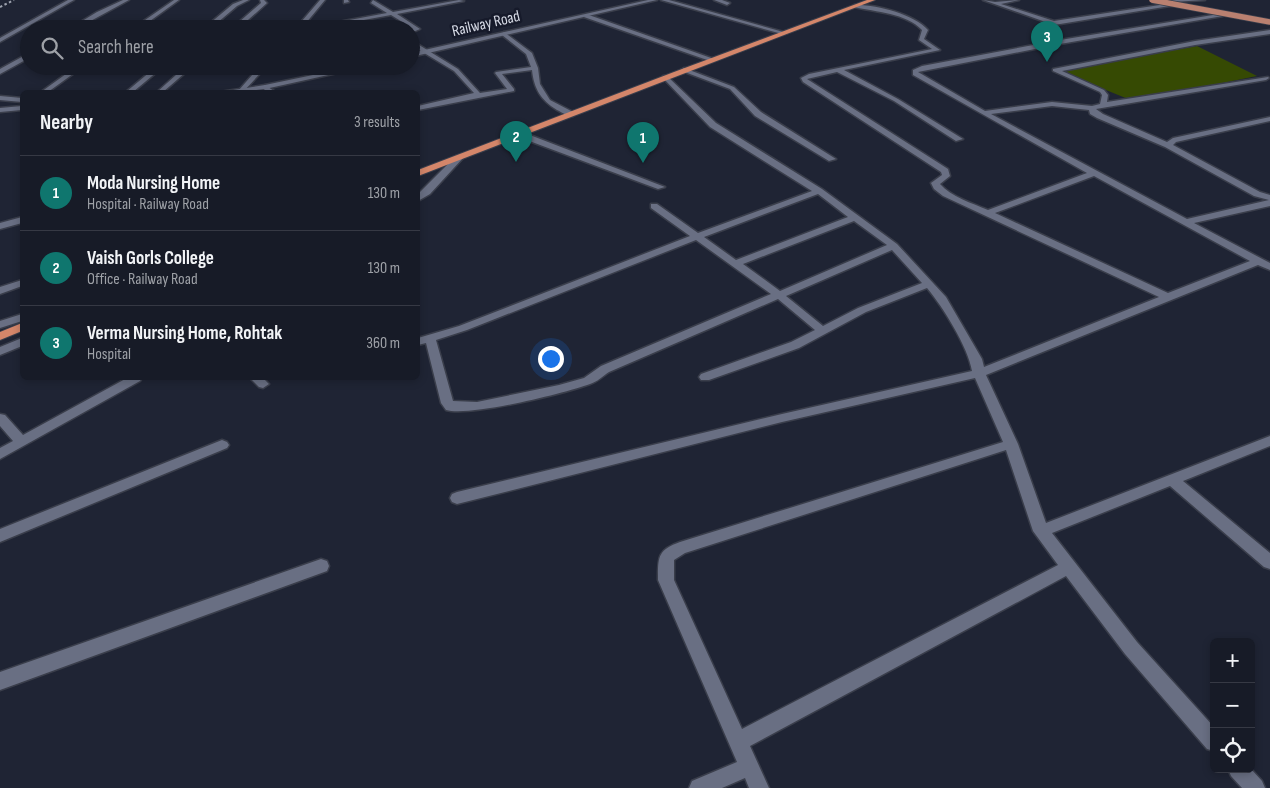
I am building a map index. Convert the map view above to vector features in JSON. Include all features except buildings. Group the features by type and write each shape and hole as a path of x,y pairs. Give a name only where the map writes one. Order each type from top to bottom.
{"highway":[{"path":"420,171 784,33 856,3 872,0"},
{"path":"0,336 20,328"}],"main road":[{"path":"1154,1 1270,22"}],"street":[{"path":"36,20 72,0"},
{"path":"87,20 127,0"},
{"path":"148,20 177,0"},
{"path":"217,20 235,5 247,0"},
{"path":"244,20 264,3 262,0"},
{"path":"305,20 323,0"},
{"name":"Railway Road","path":"420,54 655,0"},
{"path":"663,0 784,33"},
{"path":"716,0 728,3"},
{"path":"985,0 1054,23 1173,5"},
{"path":"994,3 1017,0"},
{"path":"1154,1 1203,0"},
{"path":"356,20 462,1"},
{"path":"373,2 401,20"},
{"path":"856,3 920,24 925,30 921,39 938,50 811,75 803,79 945,171 946,176 935,183 937,188 946,194 1166,296"},
{"path":"371,9 389,6"},
{"path":"1223,14 922,68 915,71 915,74 985,114 1270,267"},
{"path":"586,16 712,60"},
{"path":"305,20 314,18"},
{"path":"0,40 20,29"},
{"path":"1103,105 1106,95 1102,91 1055,70 1185,45 1270,32"},
{"path":"504,34 529,53 535,68 537,84 546,101 570,114"},
{"path":"420,47 456,70 476,90 477,96"},
{"path":"0,72 20,60"},
{"path":"420,108 512,90 498,73 535,68"},
{"path":"684,70 732,88 738,92 752,110 832,159"},
{"path":"839,70 896,100 959,140"},
{"path":"47,90 68,75"},
{"path":"131,90 150,75"},
{"path":"162,90 180,75"},
{"path":"242,90 256,75"},
{"path":"247,90 323,75"},
{"path":"665,77 713,125 819,191 894,246 942,299 976,359 979,373 1011,444 1041,531 1131,648 1210,737"},
{"path":"985,114 1052,104 1092,108 1266,78"},
{"path":"265,87 269,90"},
{"path":"0,98 20,100"},
{"path":"0,110 20,108"},
{"path":"1092,108 1093,112 1100,116 1168,145 1257,194 1269,203"},
{"path":"1168,145 1173,140 1184,137 1270,120"},
{"path":"519,134 661,187"},
{"path":"420,197 427,192 459,158"},
{"path":"988,214 1094,173"},
{"path":"420,341 464,328 698,236 819,191"},
{"path":"1186,222 1269,203"},
{"path":"654,206 779,295 823,331"},
{"path":"735,264 855,217"},
{"path":"0,226 20,223"},
{"path":"430,338 447,402 451,407 457,408 477,406 588,381 605,369 894,246"},
{"path":"457,498 782,418 979,373 1166,296 1258,261"},
{"path":"0,291 20,284"},
{"path":"705,377 777,352 823,331 862,310 928,284"},
{"path":"0,325 20,318"},
{"path":"0,351 20,343"},
{"path":"0,454 132,380"},
{"path":"0,418 22,442"},
{"path":"1041,531 1270,441"},
{"path":"758,788 739,741 666,580 666,557 680,548 1011,444"},
{"path":"0,536 222,445"},
{"path":"1172,480 1270,562"},
{"path":"0,681 321,566"},
{"path":"739,741 1069,567"},
{"path":"699,788 750,766"},
{"path":"1242,773 1255,788"}],"green space":[{"path":"1197,46 1257,76 1133,101 1059,71"}],"railway":[{"path":"0,7 14,0"}],"place":[{"name":"Verma Nursing Home, Rohtak","path":"1047,62"},
{"name":"Vaish Gorls College","path":"516,162"},
{"name":"Moda Nursing Home","path":"643,163"}]}
